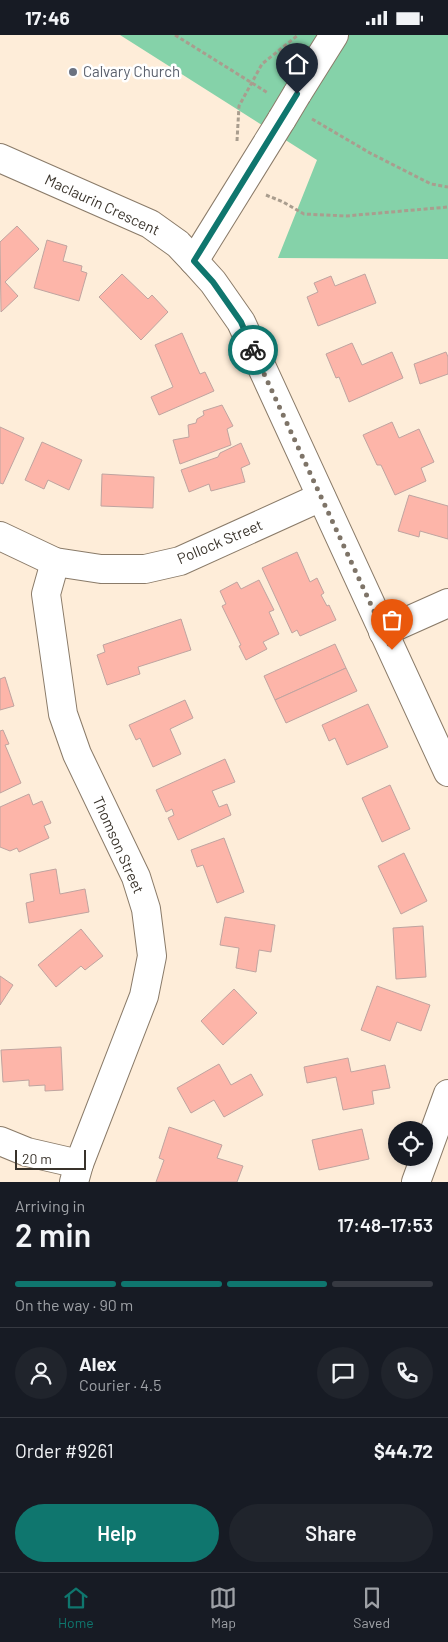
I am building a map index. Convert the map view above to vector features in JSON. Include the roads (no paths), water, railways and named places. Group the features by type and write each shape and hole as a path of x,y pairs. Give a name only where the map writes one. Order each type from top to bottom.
{"street":[{"path":"194,261 284,103 334,35"},
{"name":"Maclaurin Crescent","path":"0,158 150,224 178,244 213,282 241,322 448,773"},
{"name":"Pollock Street","path":"0,536 55,562 101,569 145,569 180,561 321,497"},
{"name":"Thomson Street","path":"55,562 46,594 63,714 76,754 136,877 146,909 152,956 144,996 76,1173"},
{"path":"383,632 448,603"},
{"path":"416,1182 448,1094"},
{"path":"0,1141 76,1173"}],"place":[{"name":"Calvary Church","path":"73,72"}]}
